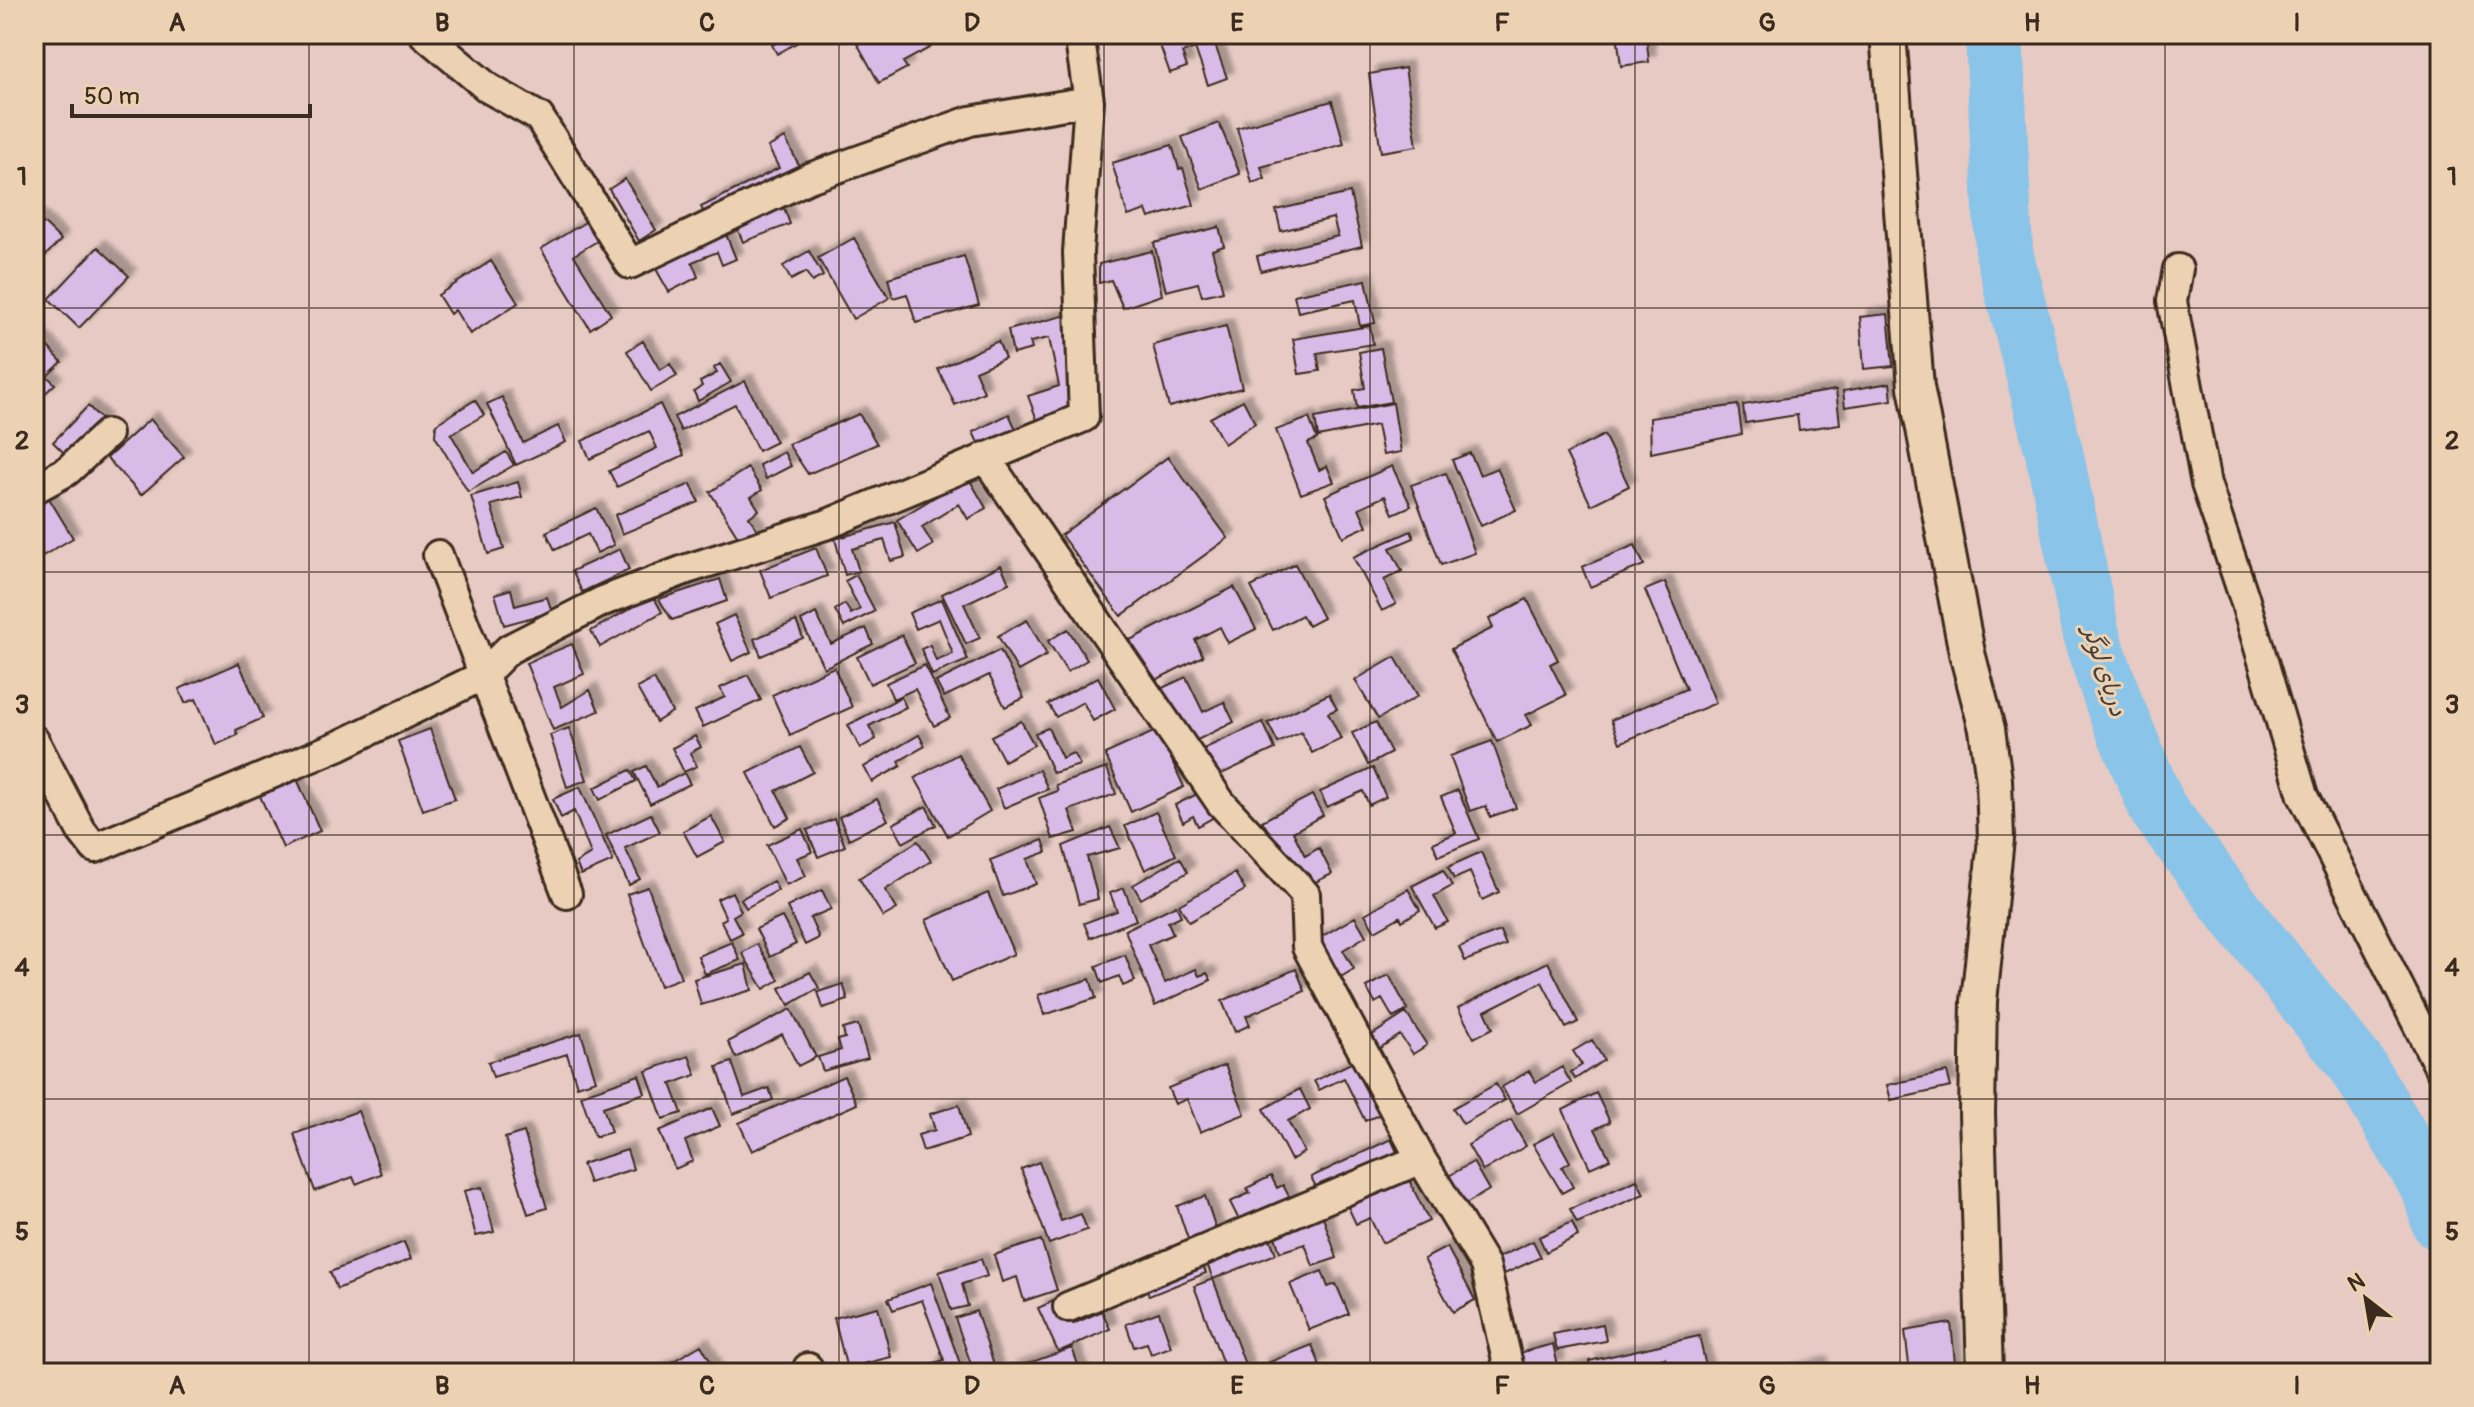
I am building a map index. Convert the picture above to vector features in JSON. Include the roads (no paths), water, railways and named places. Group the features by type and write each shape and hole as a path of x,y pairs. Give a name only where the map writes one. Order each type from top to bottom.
{"street":[{"path":"424,34 488,88 539,117 630,264 809,178 970,121 1089,101"},
{"path":"34,740 81,830 95,848 340,745 482,676 509,649 603,601 687,569 828,524 1084,417 1078,252 1089,101 1079,34"},
{"path":"1888,34 1916,387 1967,653 1987,729 1994,780 1996,839 1979,1001 1985,1373"},
{"path":"2178,269 2172,301 2206,484 2244,597 2303,796 2440,1069"},
{"path":"34,489 67,471 107,434"},
{"path":"985,457 1221,803 1305,894 1307,947 1421,1159 1485,1265 1510,1373"},
{"path":"438,555 567,894"},
{"path":"1068,1307 1421,1159"}],"waterway":[{"name":"دریای لوگر","path":"1994,34 2004,252 2054,452 2091,635 2115,706 2158,809 2224,898 2357,1065 2431,1190 2440,1222"}]}
